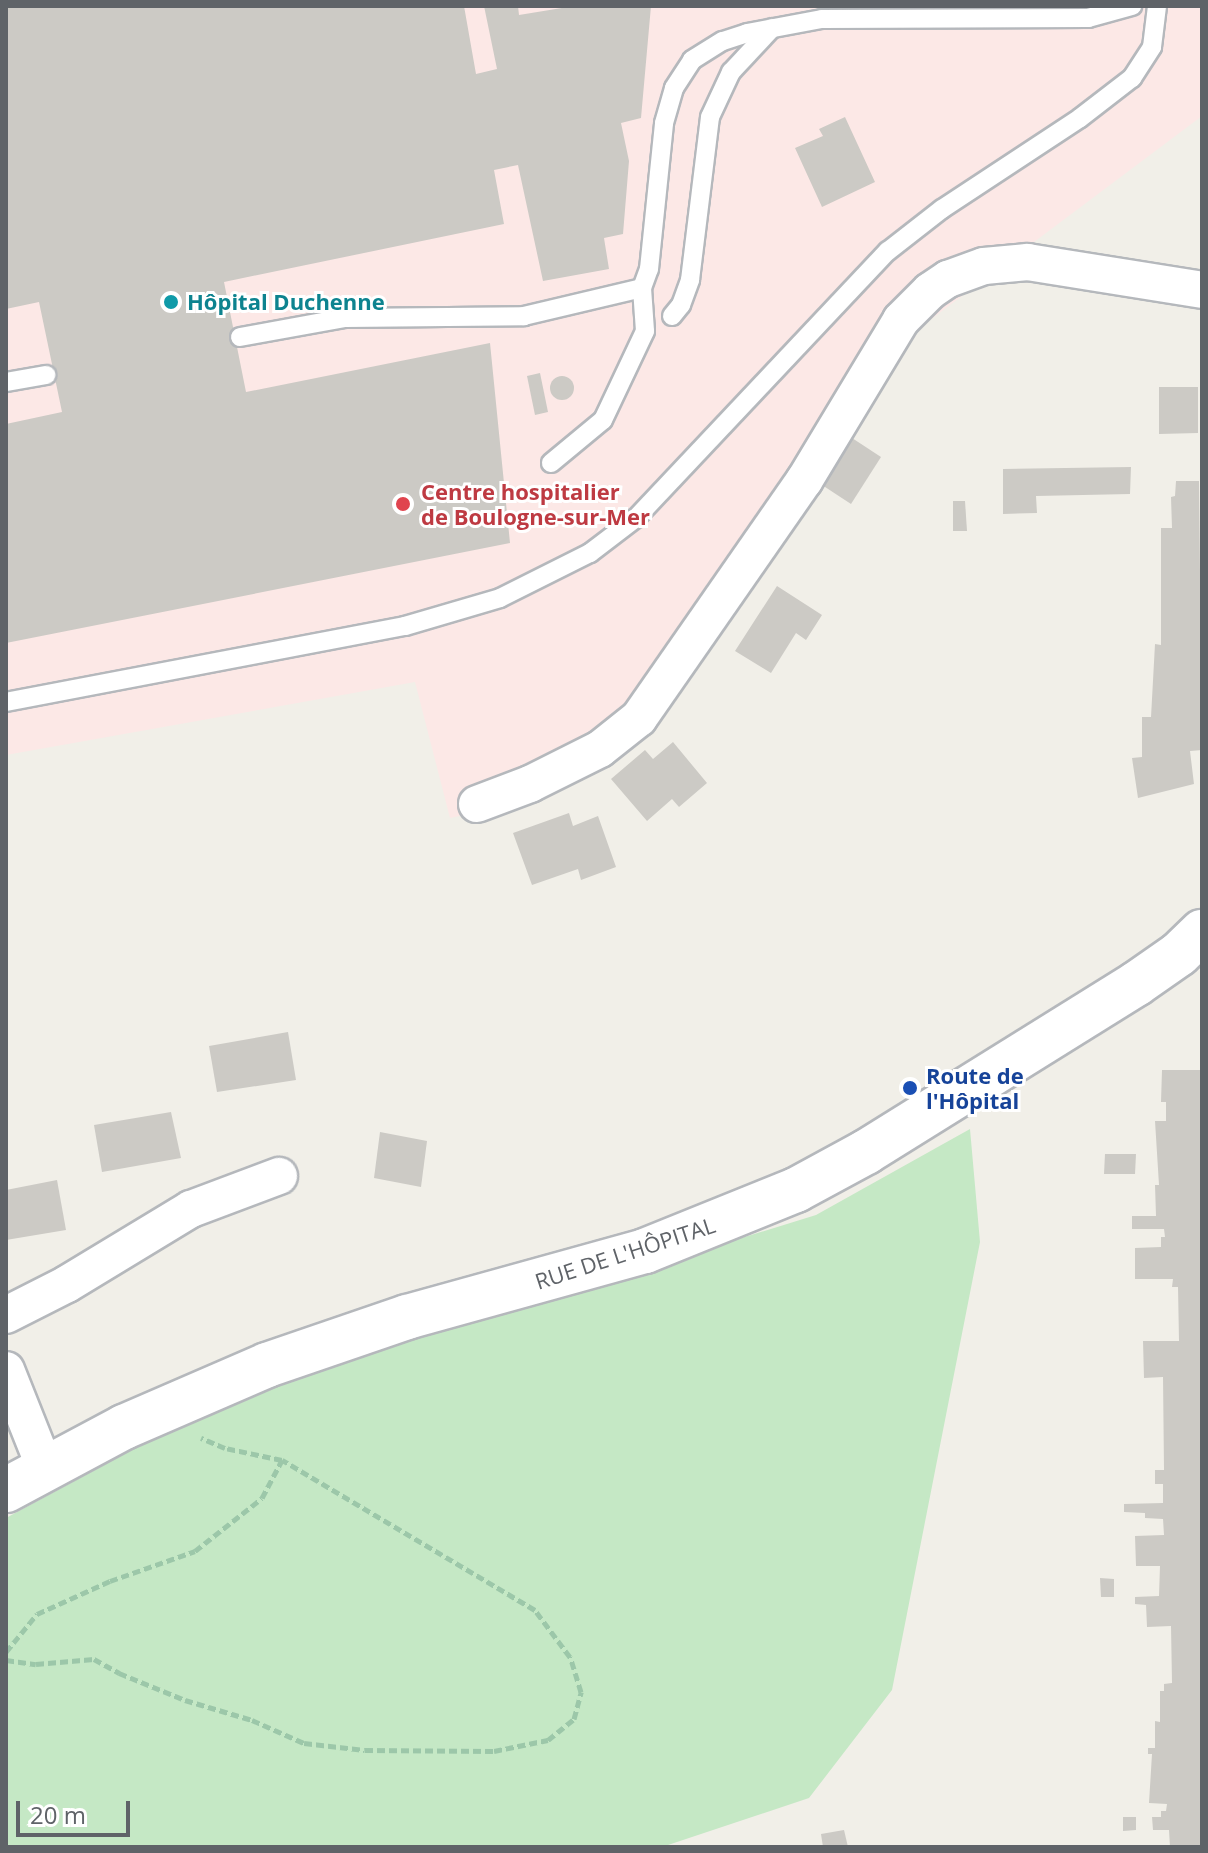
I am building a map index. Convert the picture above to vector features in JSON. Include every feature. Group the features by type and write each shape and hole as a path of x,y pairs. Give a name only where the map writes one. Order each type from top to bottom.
{"street":[{"path":"477,804 530,784 587,756 639,718 804,481 901,320 930,291 974,269 1028,262 1202,290"},
{"name":"RUE DE L'HÔPITAL","path":"6,1490 154,1413 332,1341 645,1251 768,1203 824,1175 927,1114 1158,970 1202,932"},
{"path":"6,1315 67,1284 191,1209 279,1176"},
{"path":"6,1370 45,1468"}],"lane":[{"path":"551,463 603,420 645,331 642,288 649,269 664,123 682,72 705,51 723,41 822,19 875,16 1088,18 1132,6"},
{"path":"6,702 405,626 500,598 590,553 636,518 888,251 942,209 1080,118 1132,78 1152,47 1157,6"},
{"path":"672,316 681,305 690,280 710,117 731,72 772,28"},
{"path":"240,337 345,318 524,316 642,288"},
{"path":"6,382 46,375"}],"path":[{"path":"6,1660 36,1664 94,1659 171,1695 252,1720 304,1743 350,1748 494,1751 548,1740 574,1719 581,1692 570,1657 535,1610 282,1460 225,1448 154,1413"},
{"path":"6,1652 37,1614 110,1581 195,1551 262,1498 282,1460"}],"shaded area":[{"name":"Centre hospitalier de Boulogne-sur-Mer","path":"6,6 1202,6 1202,116 922,326 674,689 624,753 550,797 450,818 415,682 6,755"}],"green space":[{"path":"970,1129 980,1242 892,1690 809,1798 662,1847 6,1847 6,1518 204,1411 440,1331 816,1215"}],"building":[{"name":"Hôpital Duchenne","path":"6,6 464,6 476,74 497,69 484,6 518,6 519,15 574,6 651,6 641,118 621,123 629,161 623,234 604,238 609,269 543,281 518,165 494,170 504,224 224,282 246,392 490,343 510,543 6,643 6,424 62,412 39,302 6,309"},
{"path":"845,117 875,182 822,207 795,148 823,136 819,129"},
{"path":"540,373 548,412 535,415 527,376"},
{"path":"562,376 570,380 574,388 570,396 562,400 554,396 550,388 554,380"},
{"path":"1159,387 1198,387 1198,433 1159,434"},
{"path":"852,438 881,457 851,504 822,485"},
{"path":"1131,467 1130,494 1036,496 1037,513 1003,514 1003,469"},
{"path":"1176,481 1199,481 1202,750 1190,751 1194,784 1138,798 1132,758 1142,757 1142,717 1151,717 1155,644 1161,645 1161,528 1172,528 1171,497 1175,496"},
{"path":"953,501 965,501 967,531 953,531"},
{"path":"777,586 822,615 806,640 796,633 771,673 735,651"},
{"path":"673,742 707,783 679,807 672,799 647,821 611,779 645,750 653,759"},
{"path":"569,813 573,826 598,816 616,867 581,880 578,869 532,885 513,833"},
{"path":"288,1032 296,1080 217,1092 209,1046"},
{"path":"1162,1070 1202,1070 1202,1847 1170,1847 1169,1830 1153,1830 1152,1817 1161,1817 1161,1811 1166,1811 1167,1804 1149,1803 1152,1754 1148,1754 1148,1748 1155,1748 1155,1721 1160,1722 1160,1691 1164,1691 1164,1684 1172,1683 1171,1626 1147,1627 1146,1605 1135,1604 1135,1597 1159,1596 1160,1566 1136,1566 1135,1536 1164,1535 1163,1519 1145,1518 1145,1513 1124,1512 1124,1504 1163,1503 1163,1484 1155,1484 1155,1470 1164,1470 1163,1377 1144,1378 1143,1341 1179,1341 1178,1287 1172,1287 1173,1279 1135,1279 1135,1248 1161,1247 1161,1237 1165,1237 1164,1229 1132,1229 1132,1216 1156,1216 1155,1185 1159,1185 1155,1121 1166,1121 1166,1102 1161,1102"},
{"path":"171,1112 181,1158 102,1172 94,1125"},
{"path":"380,1132 427,1141 421,1187 374,1178"},
{"path":"1105,1154 1136,1154 1135,1174 1104,1174"},
{"path":"57,1180 66,1230 6,1240 6,1190"},
{"path":"1100,1578 1114,1579 1114,1597 1101,1597"},
{"path":"1123,1817 1136,1817 1136,1830 1123,1831"},
{"path":"844,1830 848,1847 823,1847 821,1834"}],"place":[{"name":"Hôpital Duchenne","path":"171,302"},
{"name":"Centre hospitalier de Boulogne-sur-Mer","path":"403,504"},
{"name":"Route de l'Hôpital","path":"910,1088"}]}
